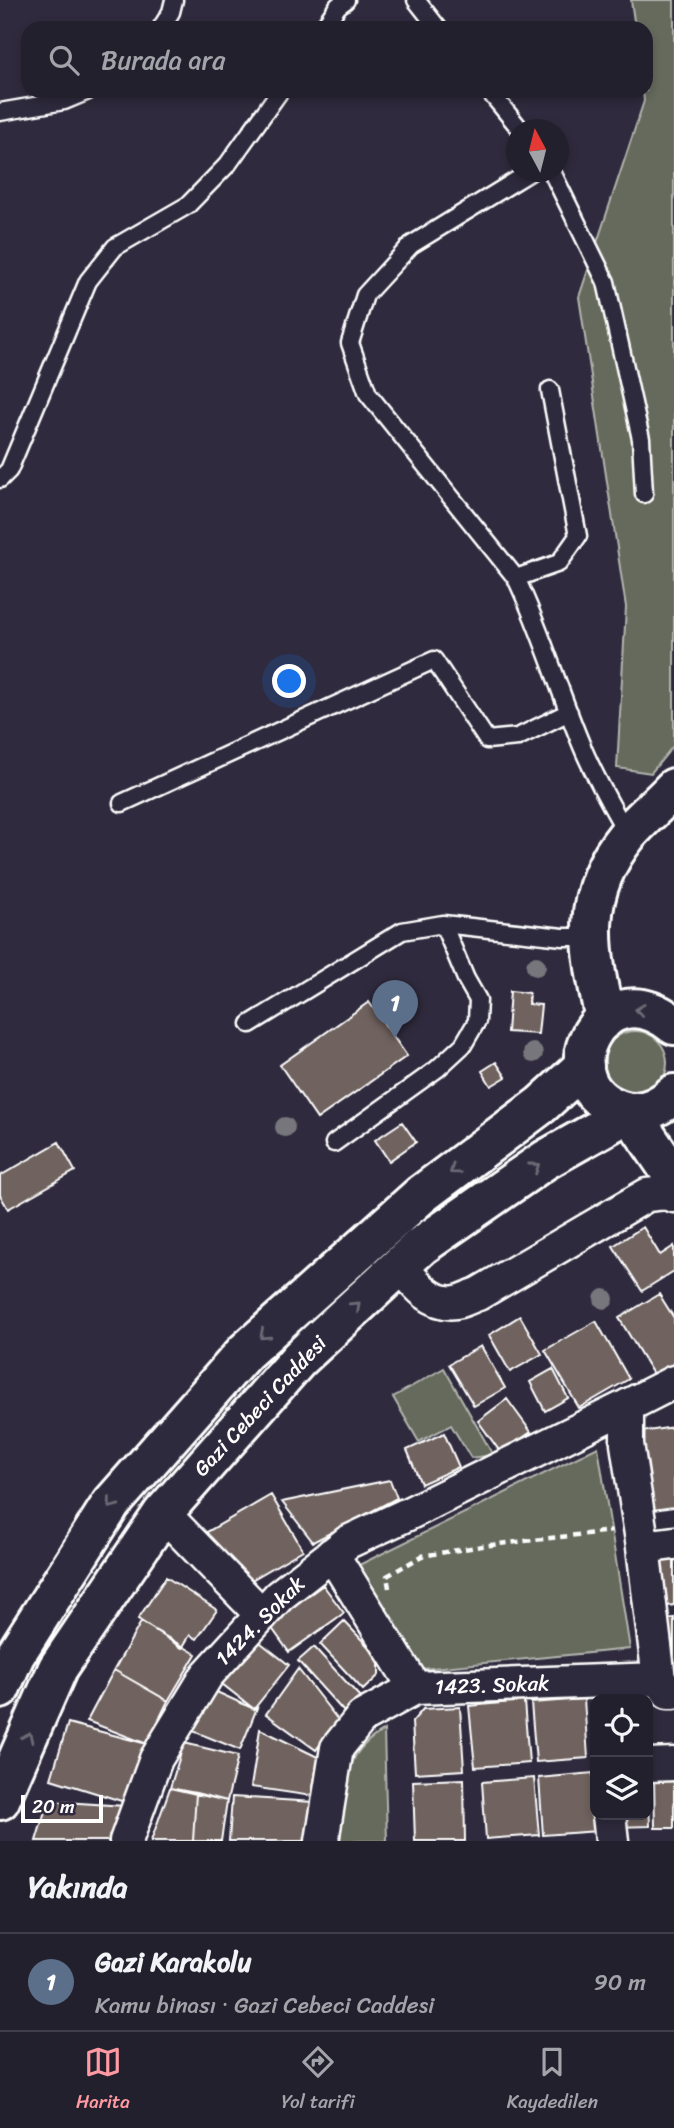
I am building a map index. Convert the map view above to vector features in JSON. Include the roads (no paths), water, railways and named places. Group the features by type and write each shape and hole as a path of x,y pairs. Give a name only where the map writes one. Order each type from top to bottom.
{"main road":[{"path":"605,1019 591,937 595,894 609,864 628,835 674,788"},
{"path":"674,1026 661,1015 646,1009 613,1013 599,1022 584,1051 584,1066 589,1083 599,1097 613,1107 630,1112 674,1177"},
{"name":"Gazi Cebeci Caddesi","path":"0,1689 15,1655 111,1504 245,1352 422,1194 541,1105 584,1066"},
{"name":"Gazi Cebeci Caddesi","path":"0,1800 58,1668 163,1513 299,1359 421,1246 545,1160 630,1112 648,1111 674,1094"}],"street":[{"path":"400,1265 423,1292 441,1301 456,1302 478,1294 646,1195 674,1196"},
{"name":"1424. Sokak","path":"126,1841 156,1759 207,1675 279,1596 348,1542 674,1382"},
{"path":"627,1406 627,1444 666,1686"},
{"path":"163,1513 262,1615"},
{"path":"641,1537 674,1543"},
{"path":"332,1554 415,1688"},
{"name":"1423. Sokak","path":"322,1841 337,1748 362,1717 415,1688 596,1690 666,1686"},
{"path":"653,1765 674,1763"},
{"path":"610,1820 612,1841"}],"lane":[{"path":"165,21 174,0"},
{"path":"328,21 338,6 346,0"},
{"path":"416,0 432,21"},
{"path":"0,112 71,98"},
{"path":"0,480 9,470 88,281 115,247 188,205 228,164 275,98"},
{"path":"495,98 512,119"},
{"path":"514,182 411,245 365,295 350,343 368,394 516,578 604,795 628,835"},
{"path":"557,182 607,282 640,439 644,494"},
{"path":"516,578 559,563 578,536 550,390"},
{"path":"122,803 434,660 487,740 518,737 569,712"},
{"path":"250,1024 402,931 443,924 563,937 591,937"},
{"path":"334,1143 437,1069 463,1045 477,1021 478,1000 466,979 443,924"}],"place":[{"name":"Gazi Karakolu","path":"395,1038"}]}
